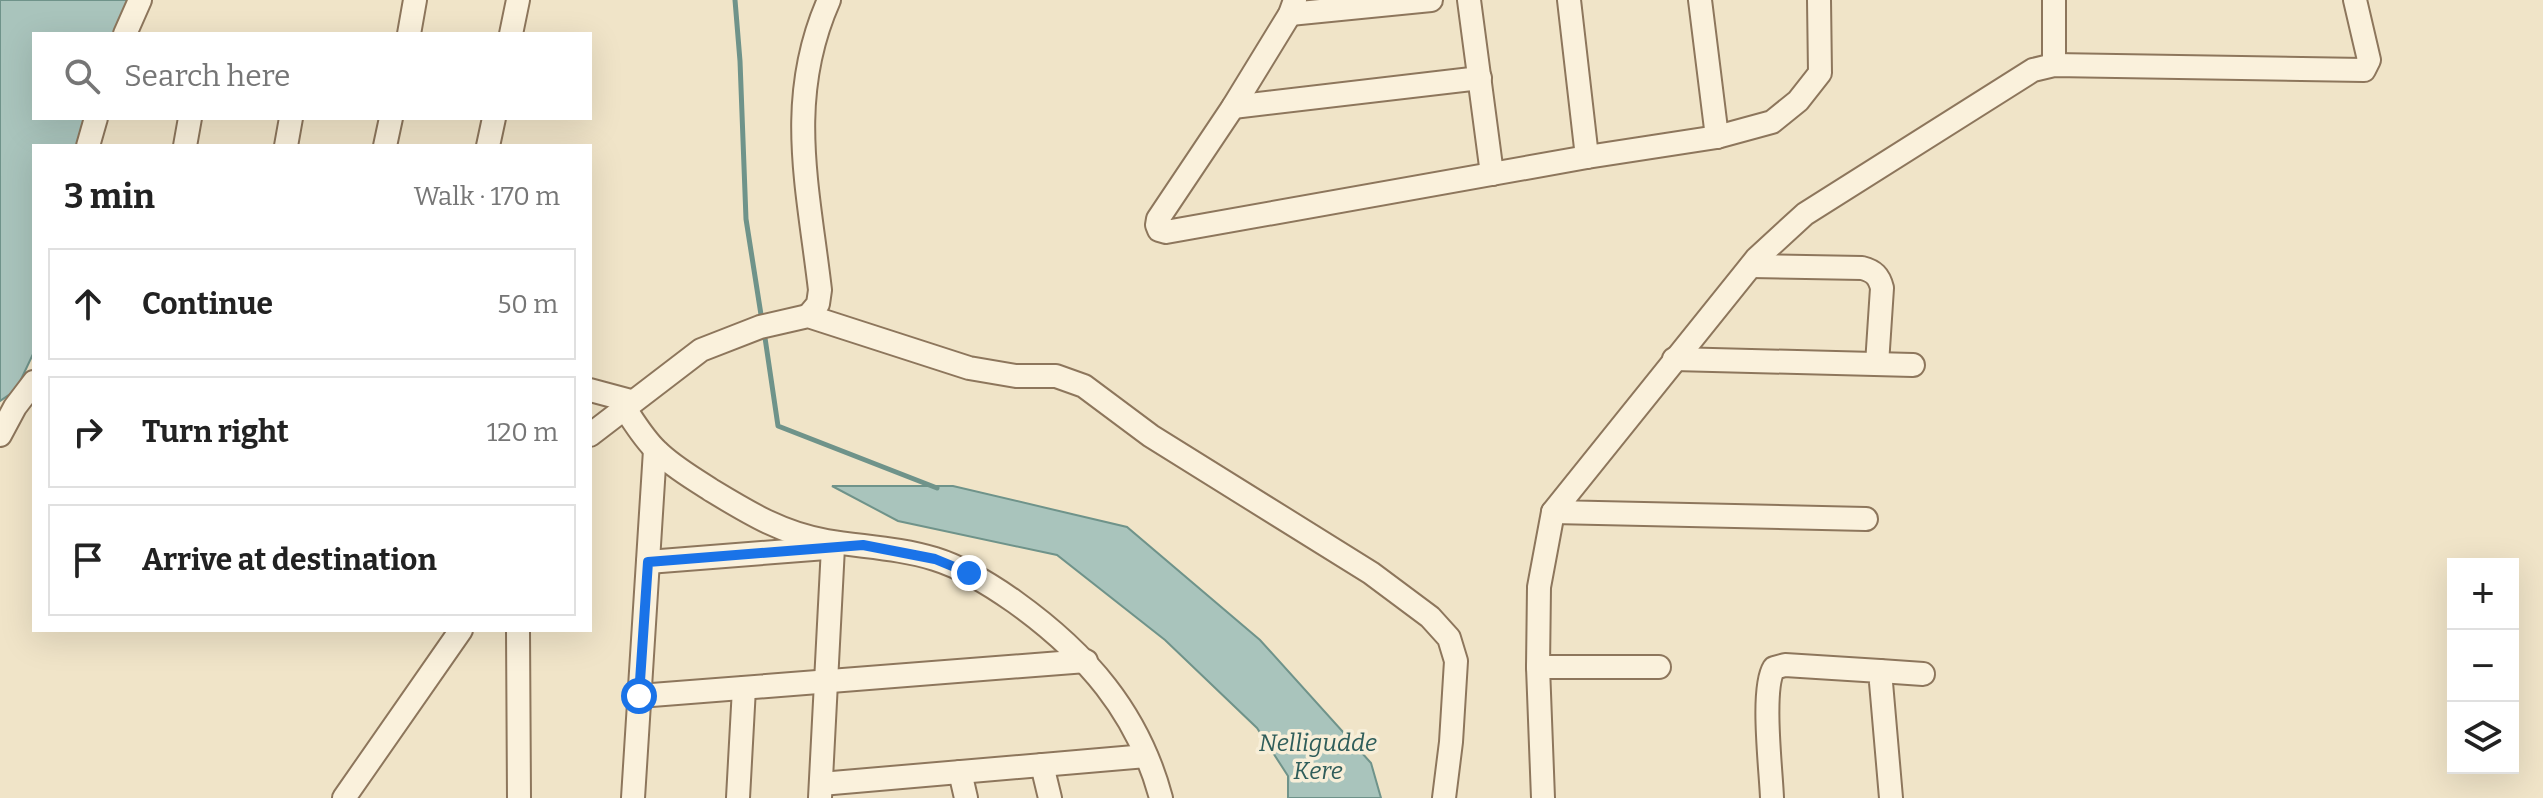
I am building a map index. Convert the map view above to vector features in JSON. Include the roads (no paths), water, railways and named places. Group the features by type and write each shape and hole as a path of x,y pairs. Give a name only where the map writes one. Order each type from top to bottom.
{"street":[{"path":"126,32 140,0"},
{"path":"409,32 415,0"},
{"path":"511,32 518,0"},
{"path":"808,316 818,304 820,290 802,141 804,80 829,0"},
{"path":"1431,0 1293,7 1233,107 1158,219 1159,230 1166,232 1717,137 1772,122 1798,101 1820,73 1819,0"},
{"path":"1469,0 1492,174"},
{"path":"1569,0 1587,157"},
{"path":"1700,0 1717,137"},
{"path":"2054,0 2054,65"},
{"path":"1543,798 1538,667 1539,587 1553,512 1751,266 1805,214 2033,70 2054,65 2364,70 2369,60 2355,0"},
{"path":"1233,107 1480,78"},
{"path":"89,144 95,120"},
{"path":"185,144 190,120"},
{"path":"286,144 291,120"},
{"path":"385,144 391,120"},
{"path":"488,144 494,120"},
{"path":"1751,266 1872,270 1880,278 1882,288 1877,364"},
{"path":"592,433 701,350 760,327 808,316 969,368 1016,376 1056,376 1084,386 1151,436 1371,573 1430,617 1449,638 1456,661 1444,798"},
{"path":"1674,359 1913,365"},
{"path":"0,435 7,412 32,384"},
{"path":"592,391 628,404 655,450 677,469 765,523 826,541 935,559 969,573 1043,622 1097,672 1117,701 1134,728 1161,798"},
{"path":"633,798 655,450"},
{"path":"1553,512 1866,519"},
{"path":"648,562 863,545"},
{"path":"833,547 820,791 960,772 1146,756"},
{"path":"344,798 460,632"},
{"path":"518,632 519,798"},
{"path":"639,696 1086,661"},
{"path":"1772,798 1767,696 1770,674 1774,668 1785,665 1923,674"},
{"path":"1538,667 1659,667"},
{"path":"1880,671 1891,798"},
{"path":"738,798 744,688"},
{"path":"1042,765 1050,798"},
{"path":"960,772 966,798"}],"water":[{"path":"0,0 128,0 116,32 32,32 32,120 85,120 80,144 32,144 32,356 16,390 0,401"},
{"name":"Nelligudde Kere","path":"832,486 953,486 1127,527 1260,640 1371,763 1381,798 1288,798 1288,776 1257,728 1165,640 1057,555 898,521"}],"waterway":[{"path":"735,0 746,219 762,321"},
{"path":"764,331 778,426 937,488"}]}
